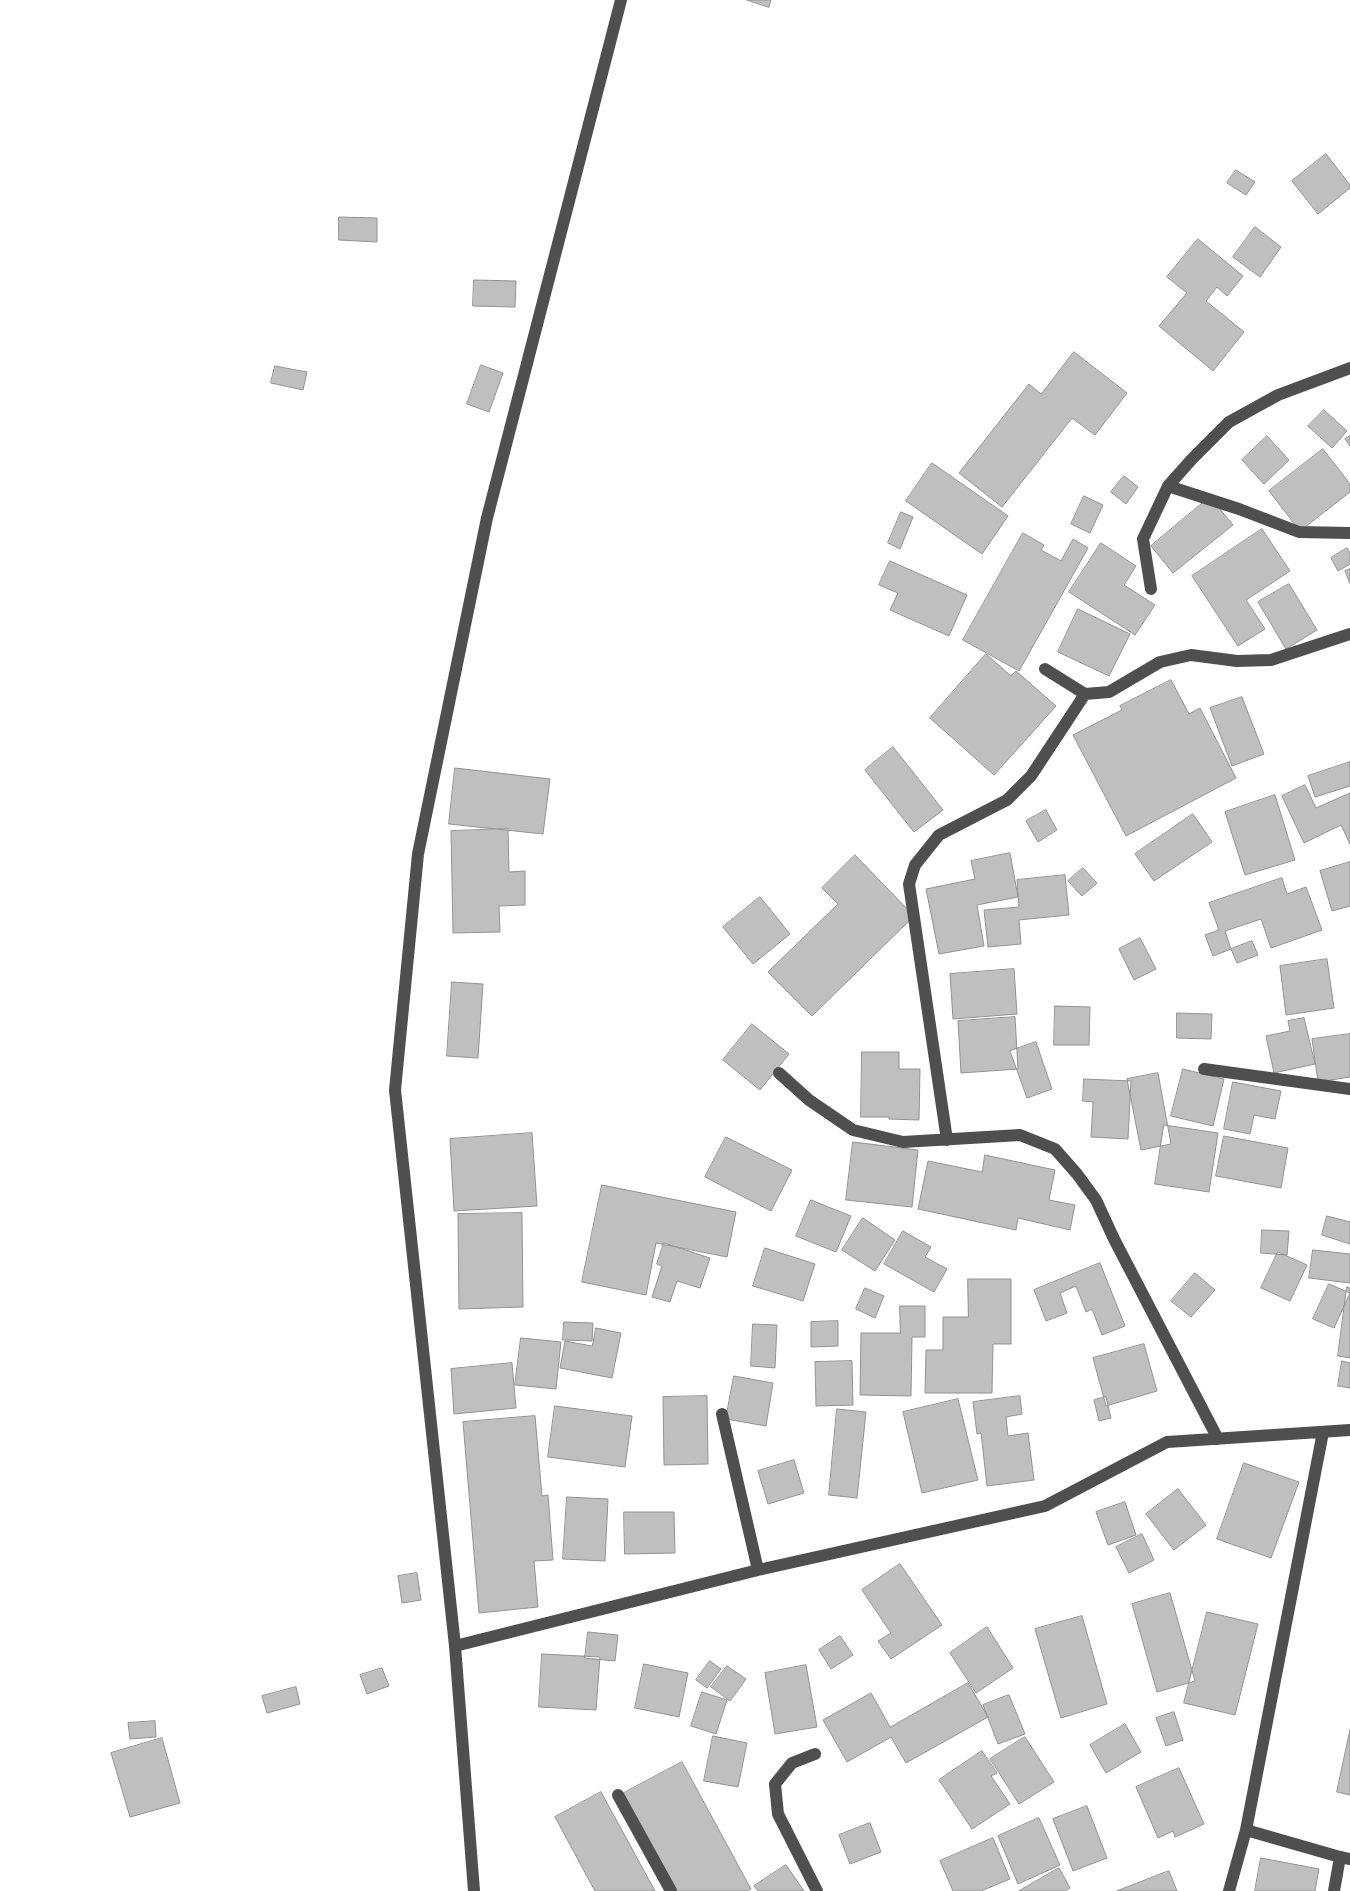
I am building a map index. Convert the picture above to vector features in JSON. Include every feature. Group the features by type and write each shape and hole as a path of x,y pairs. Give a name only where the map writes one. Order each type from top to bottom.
{"street":[{"path":"474,1891 455,1646 395,1090 418,854 487,518 620,0"},
{"path":"1151,589 1143,539 1168,486 1192,459 1229,422 1278,395 1350,368"},
{"path":"1168,486 1239,509 1299,532 1350,533"},
{"path":"1045,669 1085,694 1109,692 1160,662 1191,655 1237,661 1271,660 1350,634"},
{"path":"947,1140 909,884 915,865 939,835 1007,800 1032,776 1085,694"},
{"path":"1204,1069 1350,1088"},
{"path":"779,1073 809,1100 853,1130 903,1142 1020,1135 1055,1149 1096,1200 1114,1239 1218,1439"},
{"path":"722,1414 758,1570"},
{"path":"455,1646 758,1570 1044,1506 1167,1442 1350,1430"},
{"path":"1229,1891 1246,1830 1323,1432"},
{"path":"815,1754 792,1763 775,1784 778,1814 817,1891"},
{"path":"618,1795 671,1891"},
{"path":"1246,1830 1345,1858 1334,1891"}],"building":[{"path":"747,0 771,0 769,7"},
{"path":"1326,154 1350,185 1350,188 1318,214 1292,181"},
{"path":"1236,170 1255,182 1246,195 1227,183"},
{"path":"339,217 377,218 377,242 339,240"},
{"path":"1255,227 1281,247 1260,277 1233,257"},
{"path":"1198,239 1243,276 1227,296 1217,287 1206,301 1244,332 1213,371 1159,326 1187,293 1167,277"},
{"path":"474,280 516,281 515,307 473,306"},
{"path":"1074,352 1127,393 1095,435 1072,418 1002,507 959,473 1029,384 1041,394"},
{"path":"481,365 503,373 489,412 467,404"},
{"path":"275,366 307,372 303,390 271,383"},
{"path":"1324,410 1347,431 1332,448 1308,426"},
{"path":"1267,436 1289,460 1264,484 1242,460"},
{"path":"1350,436 1350,446 1345,439"},
{"path":"1323,449 1350,484 1350,492 1300,531 1269,491"},
{"path":"932,463 1008,516 982,554 906,501"},
{"path":"1124,476 1138,487 1126,504 1111,492"},
{"path":"1084,496 1103,505 1090,533 1071,524"},
{"path":"1210,497 1233,525 1173,573 1151,546"},
{"path":"901,512 913,517 900,549 888,543"},
{"path":"1262,529 1290,571 1246,600 1265,629 1238,646 1192,576"},
{"path":"1023,533 1044,545 1041,550 1061,561 1073,539 1088,548 1019,671 963,640"},
{"path":"1101,543 1136,566 1124,585 1155,605 1135,635 1069,592"},
{"path":"1347,548 1350,553 1350,564 1338,571 1331,558"},
{"path":"890,561 967,595 949,636 890,610 898,593 879,585"},
{"path":"1350,569 1350,584 1345,571"},
{"path":"1289,584 1317,630 1286,649 1258,602"},
{"path":"1078,609 1130,634 1109,676 1058,652"},
{"path":"986,654 1011,676 1016,671 1056,706 994,775 930,718"},
{"path":"1171,680 1189,714 1200,708 1236,778 1126,836 1073,735 1122,710 1120,706"},
{"path":"1242,697 1264,754 1232,766 1210,708"},
{"path":"893,747 943,810 914,832 865,770"},
{"path":"1350,762 1350,786 1315,797 1308,776"},
{"path":"455,768 550,779 543,834 449,824"},
{"path":"1305,785 1316,808 1350,793 1350,844 1341,825 1304,843 1282,796"},
{"path":"1275,795 1295,860 1245,875 1225,812"},
{"path":"1046,810 1057,830 1038,842 1026,821"},
{"path":"1193,814 1212,842 1154,881 1135,854"},
{"path":"508,829 509,872 525,871 525,905 499,906 500,932 453,933 451,831"},
{"path":"1010,853 1018,897 977,905 984,946 939,954 926,889 975,879 971,861"},
{"path":"855,855 914,916 812,1016 768,972 838,904 822,888"},
{"path":"1350,862 1350,906 1332,911 1320,871"},
{"path":"1083,868 1097,883 1082,896 1068,881"},
{"path":"1065,875 1069,915 1019,920 1021,944 988,947 984,910 1019,907 1017,880"},
{"path":"1282,878 1287,894 1306,887 1322,930 1271,948 1261,919 1225,931 1231,949 1213,956 1205,935 1219,930 1209,903"},
{"path":"760,897 790,934 753,964 723,927"},
{"path":"1140,938 1156,969 1134,980 1119,949"},
{"path":"1252,941 1258,955 1237,963 1231,949"},
{"path":"1327,959 1334,1008 1286,1015 1280,966"},
{"path":"1014,969 1017,1014 953,1019 950,974"},
{"path":"452,982 483,984 478,1058 447,1056"},
{"path":"1055,1006 1090,1007 1089,1045 1054,1045"},
{"path":"1177,1013 1212,1014 1211,1039 1177,1038"},
{"path":"1015,1017 1018,1069 961,1073 958,1021"},
{"path":"1304,1018 1315,1064 1274,1073 1266,1036 1290,1031 1288,1021"},
{"path":"752,1024 789,1054 760,1090 723,1060"},
{"path":"1350,1034 1350,1077 1318,1082 1312,1039"},
{"path":"1036,1042 1052,1089 1027,1098 1010,1051"},
{"path":"862,1052 899,1052 899,1069 920,1069 919,1120 861,1117"},
{"path":"1183,1069 1224,1079 1213,1126 1171,1116"},
{"path":"1158,1073 1171,1144 1141,1150 1127,1079"},
{"path":"1084,1079 1131,1081 1128,1139 1091,1137 1093,1102 1083,1101"},
{"path":"1233,1082 1281,1091 1275,1119 1254,1115 1250,1134 1224,1129"},
{"path":"1164,1125 1218,1133 1209,1192 1155,1184"},
{"path":"532,1133 537,1206 454,1211 450,1139"},
{"path":"1224,1136 1288,1148 1281,1188 1216,1176"},
{"path":"726,1137 792,1170 771,1211 705,1177"},
{"path":"853,1142 918,1150 912,1207 846,1200"},
{"path":"985,1155 1055,1170 1049,1200 1075,1205 1070,1230 1018,1218 1016,1230 918,1209 928,1161 982,1172"},
{"path":"602,1185 736,1212 727,1257 656,1243 646,1295 582,1282"},
{"path":"811,1200 851,1216 836,1252 796,1236"},
{"path":"522,1213 523,1307 459,1309 458,1214"},
{"path":"1327,1216 1350,1222 1350,1244 1322,1235"},
{"path":"863,1218 895,1240 875,1271 842,1250"},
{"path":"1262,1230 1289,1231 1287,1255 1261,1253"},
{"path":"903,1231 931,1247 925,1257 947,1269 934,1292 884,1264"},
{"path":"664,1243 710,1258 700,1288 677,1281 670,1302 652,1297 662,1266 657,1264"},
{"path":"765,1248 815,1264 803,1301 753,1286"},
{"path":"1313,1250 1350,1254 1350,1283 1309,1278"},
{"path":"1278,1252 1307,1265 1290,1301 1261,1288"},
{"path":"1100,1263 1125,1326 1102,1335 1092,1309 1086,1312 1076,1286 1060,1293 1067,1313 1046,1321 1034,1290"},
{"path":"1195,1273 1215,1290 1191,1317 1171,1301"},
{"path":"968,1279 1011,1279 1011,1344 993,1344 992,1393 925,1393 926,1350 943,1350 943,1317 968,1317"},
{"path":"1329,1284 1350,1293 1334,1328 1313,1319"},
{"path":"1347,1287 1350,1288 1350,1358 1338,1356"},
{"path":"865,1288 884,1296 875,1318 856,1309"},
{"path":"900,1306 925,1306 925,1337 912,1337 911,1396 860,1395 861,1333 900,1333"},
{"path":"838,1321 838,1346 811,1347 811,1322"},
{"path":"564,1322 593,1323 592,1341 563,1340"},
{"path":"753,1324 777,1325 775,1368 751,1366"},
{"path":"596,1328 621,1333 612,1378 560,1368 565,1341 592,1346"},
{"path":"521,1338 561,1342 556,1389 515,1385"},
{"path":"1144,1344 1157,1391 1106,1406 1093,1358"},
{"path":"852,1361 853,1405 816,1406 815,1362"},
{"path":"1342,1361 1350,1363 1350,1388 1338,1386"},
{"path":"512,1363 516,1408 454,1414 451,1369"},
{"path":"734,1376 773,1383 766,1426 726,1419"},
{"path":"707,1396 708,1464 664,1465 663,1397"},
{"path":"1020,1396 1022,1414 1006,1417 1008,1436 1028,1433 1034,1480 987,1486 981,1433 977,1434 973,1402"},
{"path":"1106,1397 1111,1418 1099,1421 1094,1400"},
{"path":"958,1399 978,1480 922,1493 903,1412"},
{"path":"555,1406 632,1416 625,1467 548,1457"},
{"path":"837,1409 866,1412 857,1498 829,1495"},
{"path":"535,1416 542,1496 548,1495 553,1560 534,1561 538,1607 479,1613 463,1422"},
{"path":"794,1460 804,1493 768,1504 758,1471"},
{"path":"1244,1463 1299,1482 1271,1558 1217,1539"},
{"path":"1178,1489 1206,1525 1174,1550 1146,1514"},
{"path":"567,1497 608,1499 605,1561 563,1559"},
{"path":"1125,1502 1136,1535 1108,1545 1096,1512"},
{"path":"624,1512 674,1512 675,1553 625,1554"},
{"path":"1142,1534 1154,1560 1129,1573 1116,1547"},
{"path":"900,1564 942,1625 891,1659 878,1641 891,1633 862,1590"},
{"path":"417,1573 421,1600 402,1603 398,1576"},
{"path":"1170,1593 1195,1681 1157,1692 1132,1604"},
{"path":"1207,1612 1258,1624 1235,1715 1184,1703"},
{"path":"1082,1616 1107,1704 1061,1718 1035,1629"},
{"path":"987,1627 1013,1668 976,1693 950,1653"},
{"path":"588,1632 618,1635 615,1661 585,1658"},
{"path":"840,1636 853,1655 831,1669 819,1650"},
{"path":"542,1654 600,1657 596,1710 539,1707"},
{"path":"710,1661 721,1669 707,1688 696,1680"},
{"path":"644,1664 688,1673 679,1717 635,1708"},
{"path":"806,1665 817,1727 775,1734 765,1673"},
{"path":"727,1666 746,1679 730,1701 711,1687"},
{"path":"382,1668 389,1686 367,1694 360,1675"},
{"path":"968,1683 988,1717 906,1763 891,1737 847,1762 823,1720 871,1693 890,1727"},
{"path":"296,1687 300,1704 267,1713 262,1696"},
{"path":"702,1692 727,1700 716,1734 691,1726"},
{"path":"1009,1695 1025,1734 998,1744 983,1705"},
{"path":"1174,1712 1183,1740 1166,1746 1156,1718"},
{"path":"155,1721 156,1737 130,1739 128,1723"},
{"path":"1125,1724 1141,1752 1106,1773 1090,1745"},
{"path":"1350,1730 1350,1795 1337,1792"},
{"path":"713,1736 747,1743 738,1787 704,1781"},
{"path":"1025,1737 1054,1782 1019,1804 990,1759"},
{"path":"162,1738 180,1803 130,1817 111,1753"},
{"path":"982,1751 997,1773 991,1776 1010,1804 972,1829 939,1780"},
{"path":"682,1762 751,1889 747,1891 674,1891 622,1794"},
{"path":"1179,1768 1204,1824 1175,1837 1173,1831 1158,1838 1136,1787"},
{"path":"601,1792 655,1891 595,1891 555,1817"},
{"path":"1087,1806 1107,1858 1073,1871 1053,1819"},
{"path":"1039,1818 1060,1865 1018,1884 998,1836"},
{"path":"870,1823 881,1852 850,1864 839,1835"},
{"path":"993,1838 1010,1879 981,1891 953,1891 940,1861"},
{"path":"1261,1858 1319,1869 1315,1891 1255,1891"},
{"path":"786,1865 804,1891 758,1891 754,1886"},
{"path":"1059,1868 1070,1888 1065,1891 1019,1891"},
{"path":"1169,1871 1177,1891 1117,1891"}]}
